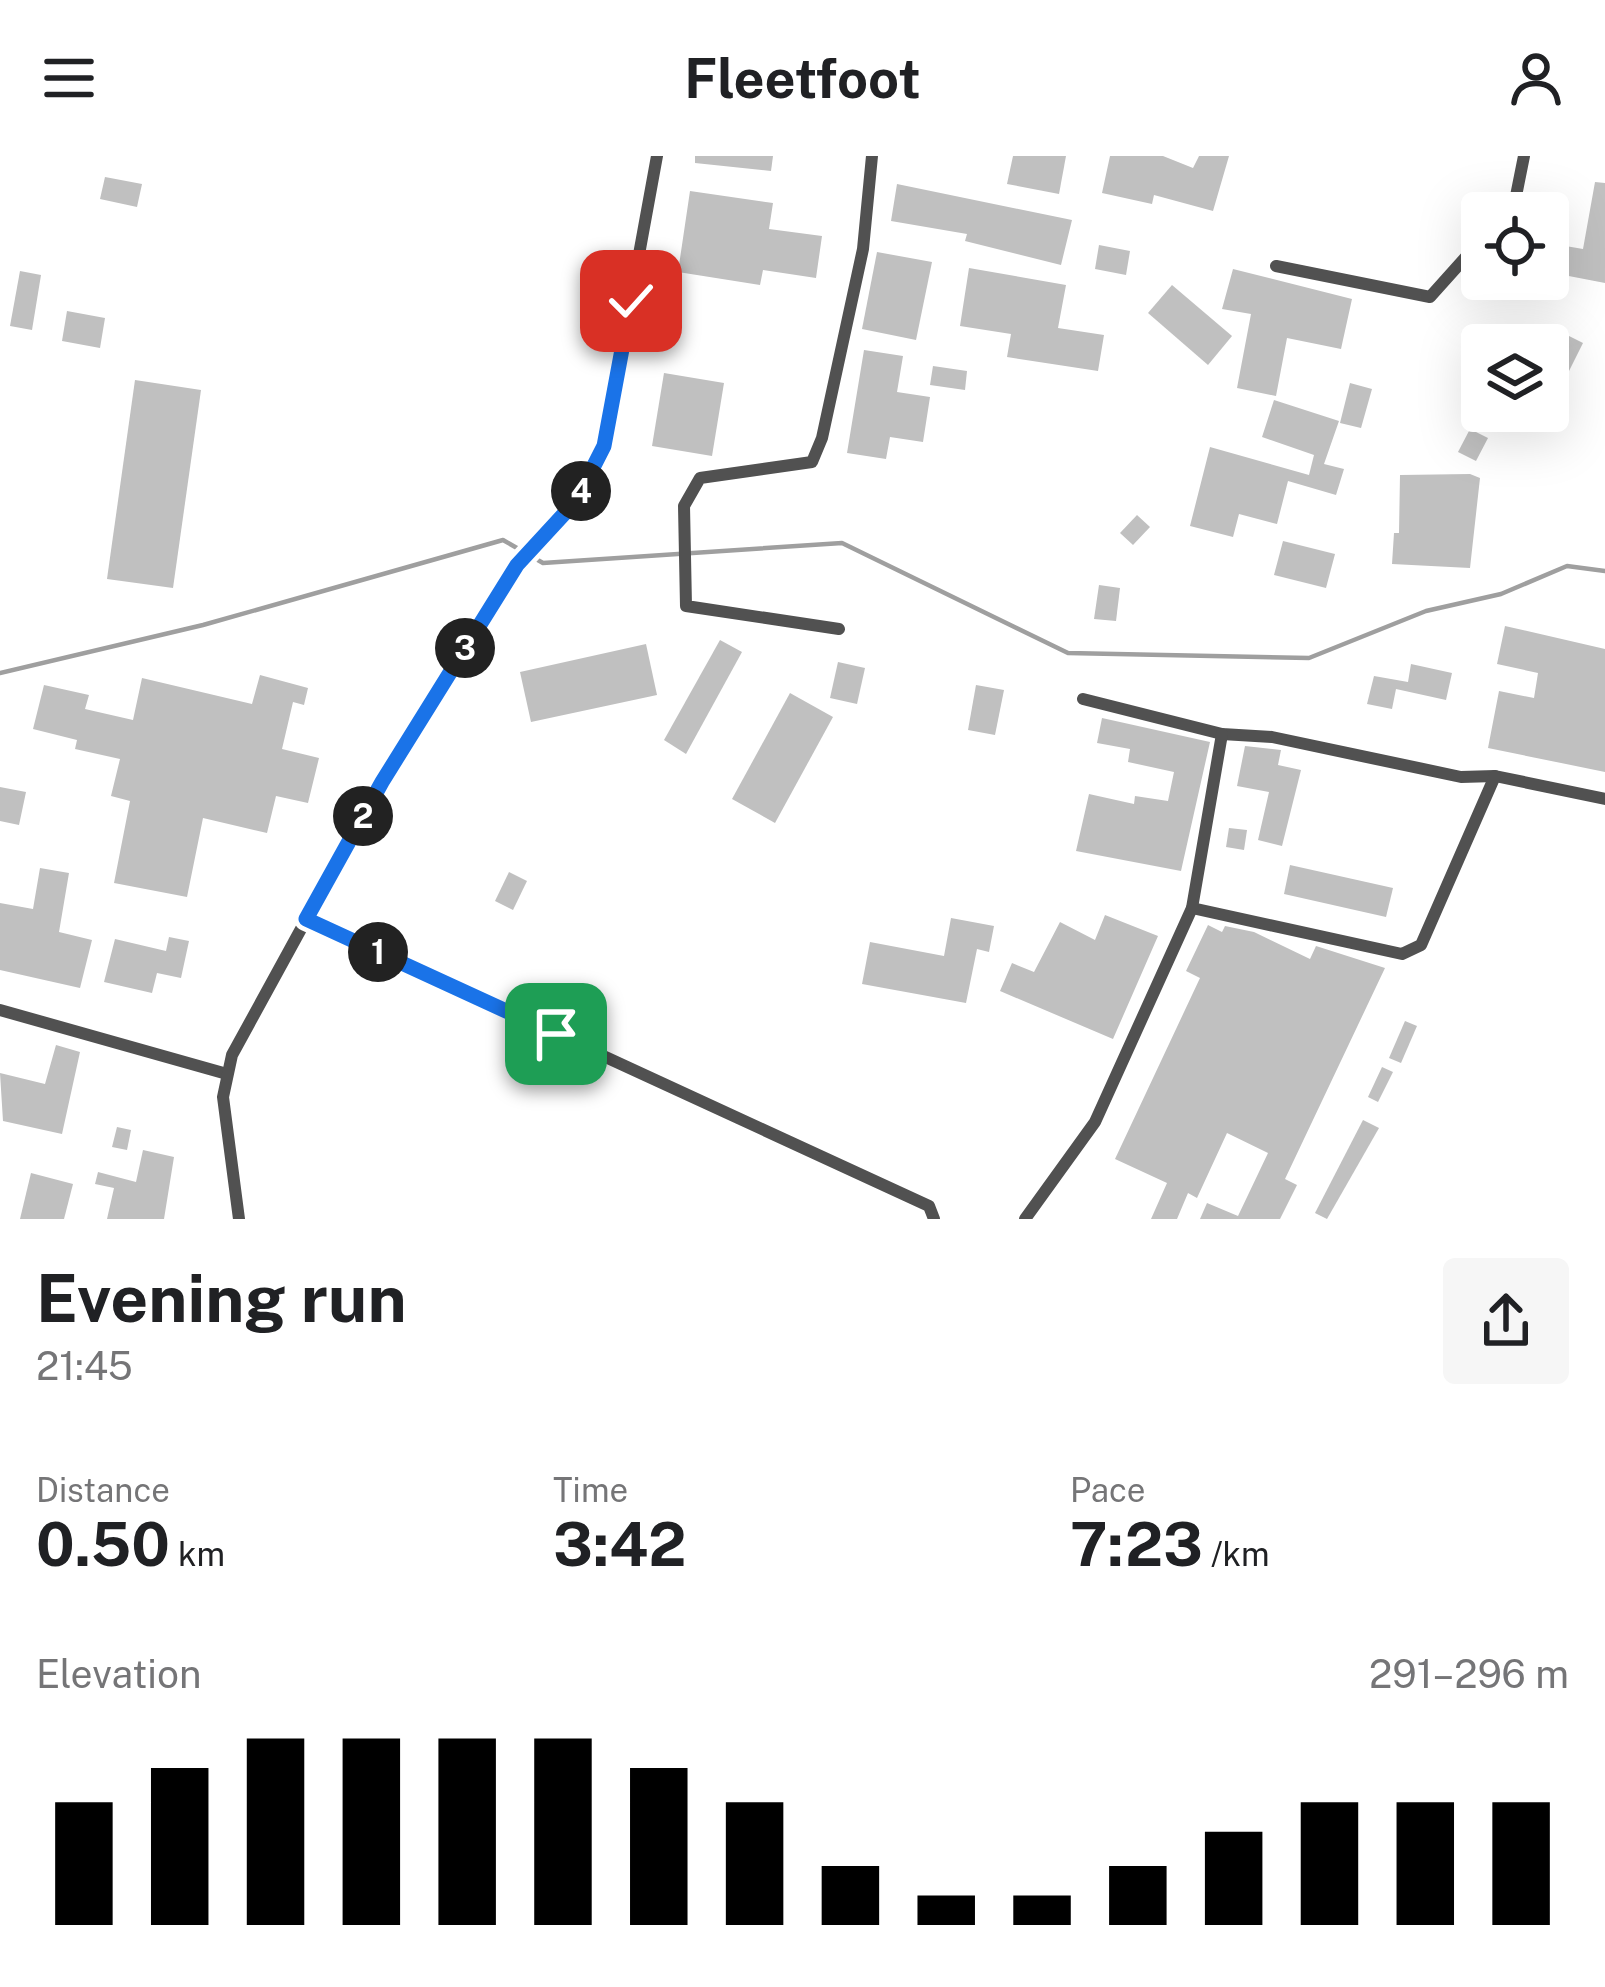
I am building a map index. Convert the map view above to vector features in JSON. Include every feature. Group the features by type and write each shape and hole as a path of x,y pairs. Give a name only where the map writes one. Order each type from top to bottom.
{"street":[{"path":"239,1219 223,1097 232,1055 382,782 517,565 576,501 604,446 657,156"},
{"path":"839,628 686,606 684,506 700,478 812,462 822,438 863,249 872,156"},
{"path":"1516,192 1520,157"},
{"path":"1276,266 1430,297 1461,262"},
{"path":"1083,699 1222,734 1272,737 1461,776 1495,776 1605,799"},
{"path":"1025,1219 1096,1122 1192,908 1222,734"},
{"path":"1192,908 1402,954 1421,945 1495,776"},
{"path":"306,919 929,1206 934,1219"},
{"path":"0,1010 227,1075"}],"building":[{"path":"695,156 773,156 771,171 695,163"},
{"path":"1013,156 1066,156 1059,194 1007,184"},
{"path":"1110,156 1163,156 1193,168 1199,156 1229,156 1213,211 1154,195 1152,204 1102,193"},
{"path":"105,177 142,184 137,207 100,199"},
{"path":"1595,182 1605,183 1605,283 1569,276 1569,247 1583,249"},
{"path":"897,184 1072,220 1061,265 965,241 967,234 891,221"},
{"path":"690,191 773,203 769,229 822,236 816,278 763,270 760,285 678,272"},
{"path":"1099,245 1130,251 1126,275 1095,269"},
{"path":"877,252 932,262 916,340 862,329"},
{"path":"969,268 1066,285 1058,328 1104,335 1098,371 1007,357 1011,334 960,326"},
{"path":"1233,269 1352,299 1341,349 1287,338 1276,396 1237,388 1251,314 1222,309"},
{"path":"20,271 41,275 32,330 10,326"},
{"path":"1172,285 1232,336 1208,365 1148,313"},
{"path":"67,311 105,318 100,348 62,341"},
{"path":"1569,336 1583,343 1569,371"},
{"path":"864,350 903,356 897,392 930,397 923,442 890,437 886,459 847,453"},
{"path":"933,366 967,371 965,390 930,385"},
{"path":"664,373 724,383 712,456 652,446"},
{"path":"135,380 201,390 173,588 107,579"},
{"path":"1350,383 1372,389 1361,428 1340,423"},
{"path":"1274,400 1339,421 1324,464 1344,469 1336,495 1288,481 1277,524 1239,514 1233,537 1190,526 1210,447 1309,475 1314,455 1262,437"},
{"path":"1468,432 1488,438 1476,461 1458,452"},
{"path":"1470,474 1480,478 1470,568 1392,564 1394,533 1399,533 1400,475"},
{"path":"1137,515 1150,527 1133,545 1120,533"},
{"path":"1283,541 1335,554 1326,588 1274,575"},
{"path":"1099,585 1120,588 1116,621 1094,619"},
{"path":"1505,626 1605,649 1605,772 1488,748 1499,691 1534,698 1538,673 1497,664"},
{"path":"720,640 742,652 686,754 664,740"},
{"path":"646,644 657,695 531,722 520,672"},
{"path":"838,662 865,668 857,704 830,698"},
{"path":"1411,664 1452,673 1446,700 1396,689 1392,709 1367,704 1374,676 1408,682"},
{"path":"260,675 308,688 304,705 293,702 282,749 319,758 308,803 276,796 267,833 203,818 187,897 114,883 130,801 111,796 120,759 75,749 77,740 33,729 44,685 89,695 85,709 133,720 142,678 252,704"},
{"path":"976,685 1004,690 995,735 968,730"},
{"path":"790,693 833,717 775,823 732,799"},
{"path":"1102,718 1210,742 1181,871 1076,851 1089,794 1134,804 1135,796 1168,801 1174,772 1128,762 1130,749 1097,743"},
{"path":"1245,746 1281,750 1278,765 1301,770 1282,846 1258,840 1269,792 1237,786"},
{"path":"0,787 26,792 19,825 0,821"},
{"path":"1229,828 1247,830 1244,850 1226,847"},
{"path":"1290,865 1393,888 1386,917 1284,894"},
{"path":"40,868 69,873 59,932 92,940 80,988 0,970 0,903 33,909"},
{"path":"509,872 527,881 513,910 495,901"},
{"path":"1105,915 1158,936 1113,1039 1000,991 1012,963 1034,972 1060,922 1095,940"},
{"path":"951,918 994,926 989,952 977,949 966,1003 862,984 870,942 944,956"},
{"path":"1208,925 1222,932 1225,926 1254,932 1310,959 1316,946 1385,968 1285,1179 1297,1185 1280,1219 1200,1219 1207,1203 1238,1216 1268,1153 1227,1133 1197,1198 1188,1193 1177,1219 1151,1219 1167,1183 1115,1159 1200,978 1186,971"},
{"path":"169,937 189,941 181,978 157,973 152,993 104,982 115,939 166,951"},
{"path":"1405,1021 1417,1026 1401,1063 1389,1058"},
{"path":"56,1045 80,1052 62,1134 3,1121 0,1073 45,1084"},
{"path":"1382,1067 1393,1072 1378,1102 1368,1097"},
{"path":"1363,1120 1379,1128 1327,1219 1315,1213"},
{"path":"117,1127 131,1130 127,1150 112,1147"},
{"path":"143,1150 174,1157 164,1219 107,1219 114,1188 95,1184 98,1172 136,1182"},
{"path":"31,1173 73,1184 64,1219 20,1219"}],"waterway":[{"path":"0,673 203,625 503,540 543,563 842,543 1068,653 1309,658 1426,611 1501,594 1567,566 1605,571"}],"route":[{"path":"556,1034 306,919 382,782 517,565 576,501 604,446 631,301"}]}
